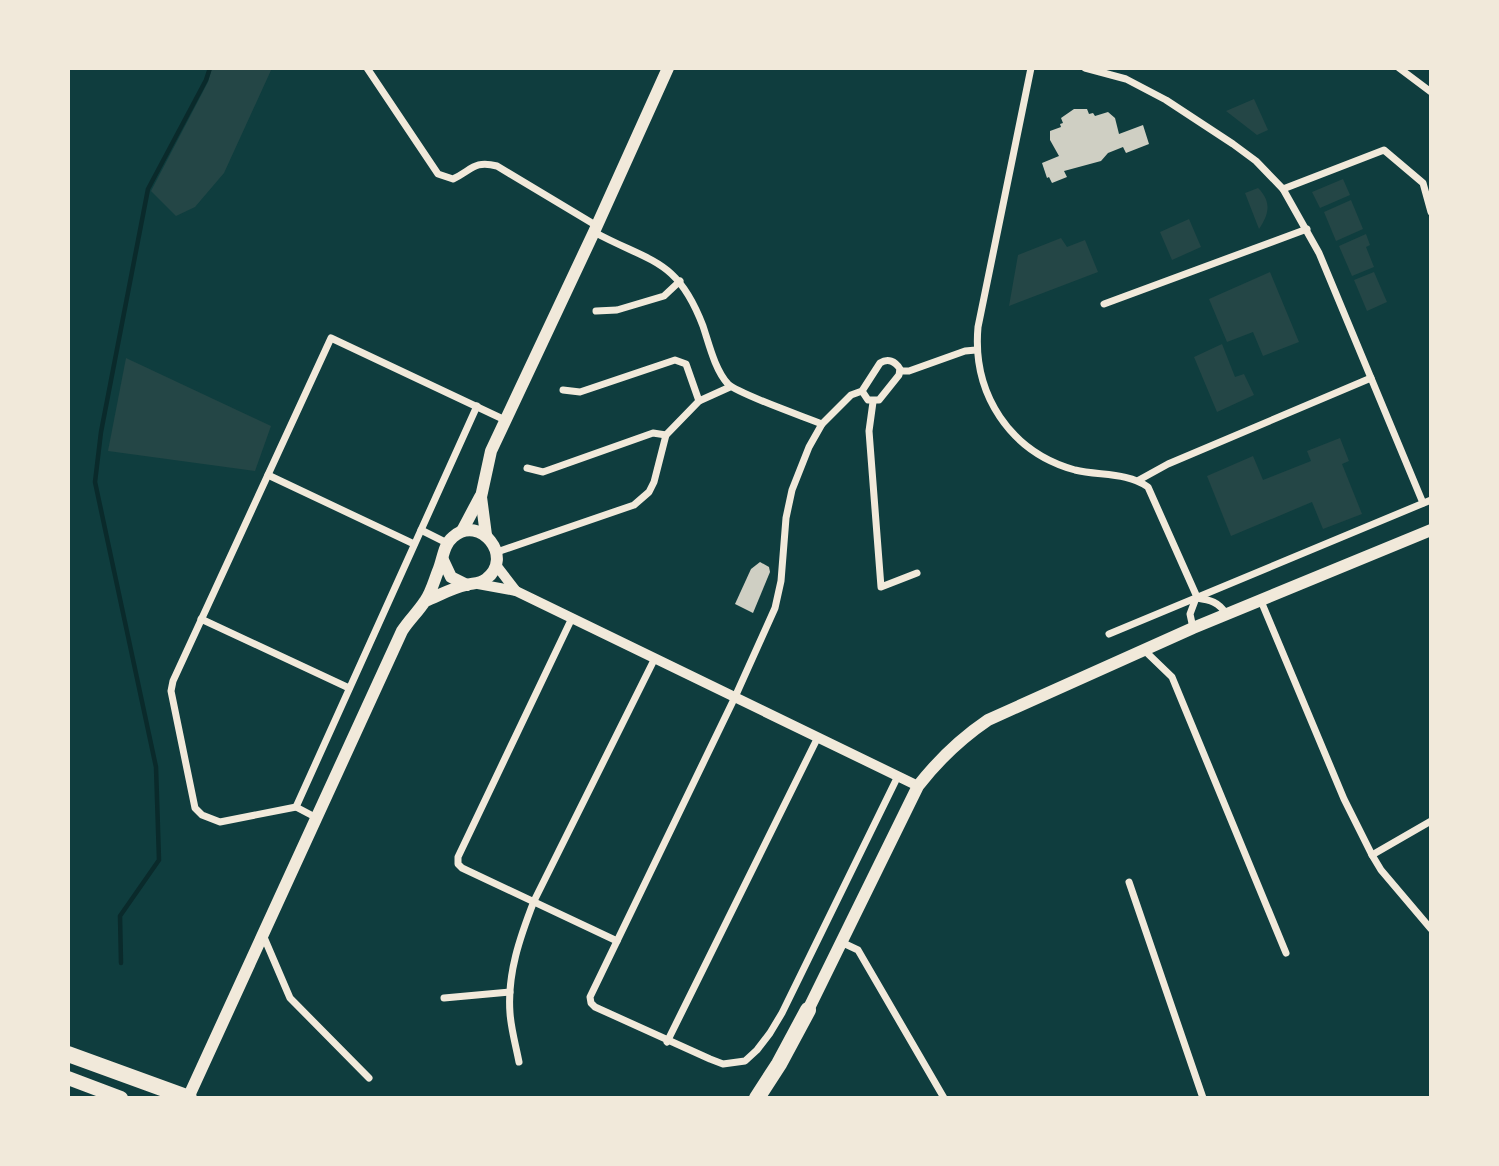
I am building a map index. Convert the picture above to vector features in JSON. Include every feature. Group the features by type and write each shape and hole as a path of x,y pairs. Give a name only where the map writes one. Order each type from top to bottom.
{"highway":[{"path":"757,1098 808,1010"},
{"path":"68,1054 189,1098"},
{"path":"68,1078 121,1098"}],"main road":[{"path":"189,1098 402,631 425,601 443,560 447,543 462,531 481,497 491,451 667,68"},
{"path":"481,497 486,535"},
{"path":"808,1010 918,786 960,739 988,720 1143,650 1431,530"},
{"path":"425,601 490,576 497,559 493,542 479,531 462,531"},
{"path":"443,560 451,577 473,584"}],"street":[{"path":"367,68 438,174 453,179 474,165 483,163 498,166 595,229 662,266 680,281 694,303 719,368 730,387 822,424"},
{"path":"1031,68 978,327 976,350 981,373 998,415 1023,443 1059,465 1078,471 1139,481 1148,487 1197,597 1190,614 1193,628"},
{"path":"1085,68 1126,79 1147,88 1256,161 1283,189 1319,253 1427,502 1109,634"},
{"path":"1399,68 1431,92"},
{"path":"1283,189 1384,150 1423,183 1431,212"},
{"path":"1104,304 1307,229"},
{"path":"596,311 617,310 664,296 680,281"},
{"path":"315,817 296,807 220,822 202,815 195,808 171,691 201,619 331,338 505,420"},
{"path":"900,371 909,371 965,351 976,350"},
{"path":"563,390 580,391 675,360 686,364 699,401"},
{"path":"873,402 864,397 862,391 883,361 894,362 900,371"},
{"path":"873,402 884,397 900,371"},
{"path":"1139,481 1168,464 1371,378"},
{"path":"516,591 497,559 634,505 649,492 654,482 666,435 699,401 730,387"},
{"path":"862,391 850,395 822,424 809,447 792,490 786,518 781,581 775,608 735,697 590,997 591,1003 594,1007 667,1042 723,1064 745,1061 757,1050 782,1013 898,776"},
{"path":"873,402 869,431 881,587 918,573"},
{"path":"296,807 477,406"},
{"path":"527,468 543,472 653,433 666,435"},
{"path":"268,475 414,544"},
{"path":"421,530 447,543"},
{"path":"473,584 516,591 918,786"},
{"path":"1197,597 1216,602 1226,614"},
{"path":"1261,601 1339,787 1372,855 1381,870 1431,929"},
{"path":"572,618 458,857 458,864 617,941"},
{"path":"201,619 349,688"},
{"path":"1143,650 1172,677 1286,953"},
{"path":"519,1062 510,1014 510,992 520,938 534,901 655,658"},
{"path":"667,1042 818,737"},
{"path":"1372,855 1431,821"},
{"path":"1129,882 1203,1098"},
{"path":"263,934 290,998 369,1078"},
{"path":"841,942 858,950 944,1098"},
{"path":"444,998 510,992"}],"shaded area":[{"path":"212,68 272,68 224,173 195,207 176,216 151,191 208,82"},
{"path":"1254,99 1268,130 1257,135 1226,111"},
{"path":"1343,179 1350,195 1320,208 1312,192"},
{"path":"1258,188 1268,208 1259,229 1245,193"},
{"path":"1351,200 1363,229 1336,241 1324,212"},
{"path":"1189,219 1201,247 1172,260 1160,232"},
{"path":"1366,234 1370,245 1366,247 1374,267 1352,276 1339,246"},
{"path":"1061,238 1067,247 1085,240 1098,272 1009,306 1018,255"},
{"path":"1270,272 1299,342 1263,356 1253,332 1227,342 1209,299"},
{"path":"1374,272 1387,302 1367,311 1354,280"},
{"path":"1222,344 1235,377 1244,374 1254,395 1217,412 1194,357"},
{"path":"126,358 271,426 255,471 108,451"},
{"path":"1340,438 1349,461 1342,464 1362,514 1323,529 1312,502 1231,536 1207,476 1253,456 1263,480 1311,461 1307,451"}],"building":[{"path":"1074,109 1087,109 1089,114 1093,113 1095,116 1108,112 1115,118 1119,134 1143,125 1149,144 1126,153 1123,147 1108,153 1101,161 1064,171 1067,177 1052,183 1049,177 1047,178 1042,163 1059,156 1050,140 1050,131 1061,127 1061,118"},
{"path":"760,562 769,567 770,572 753,613 735,604 751,569"}],"waterway":[{"path":"121,963 120,916 159,860 156,767 95,482 101,432 148,189 210,68"}]}
